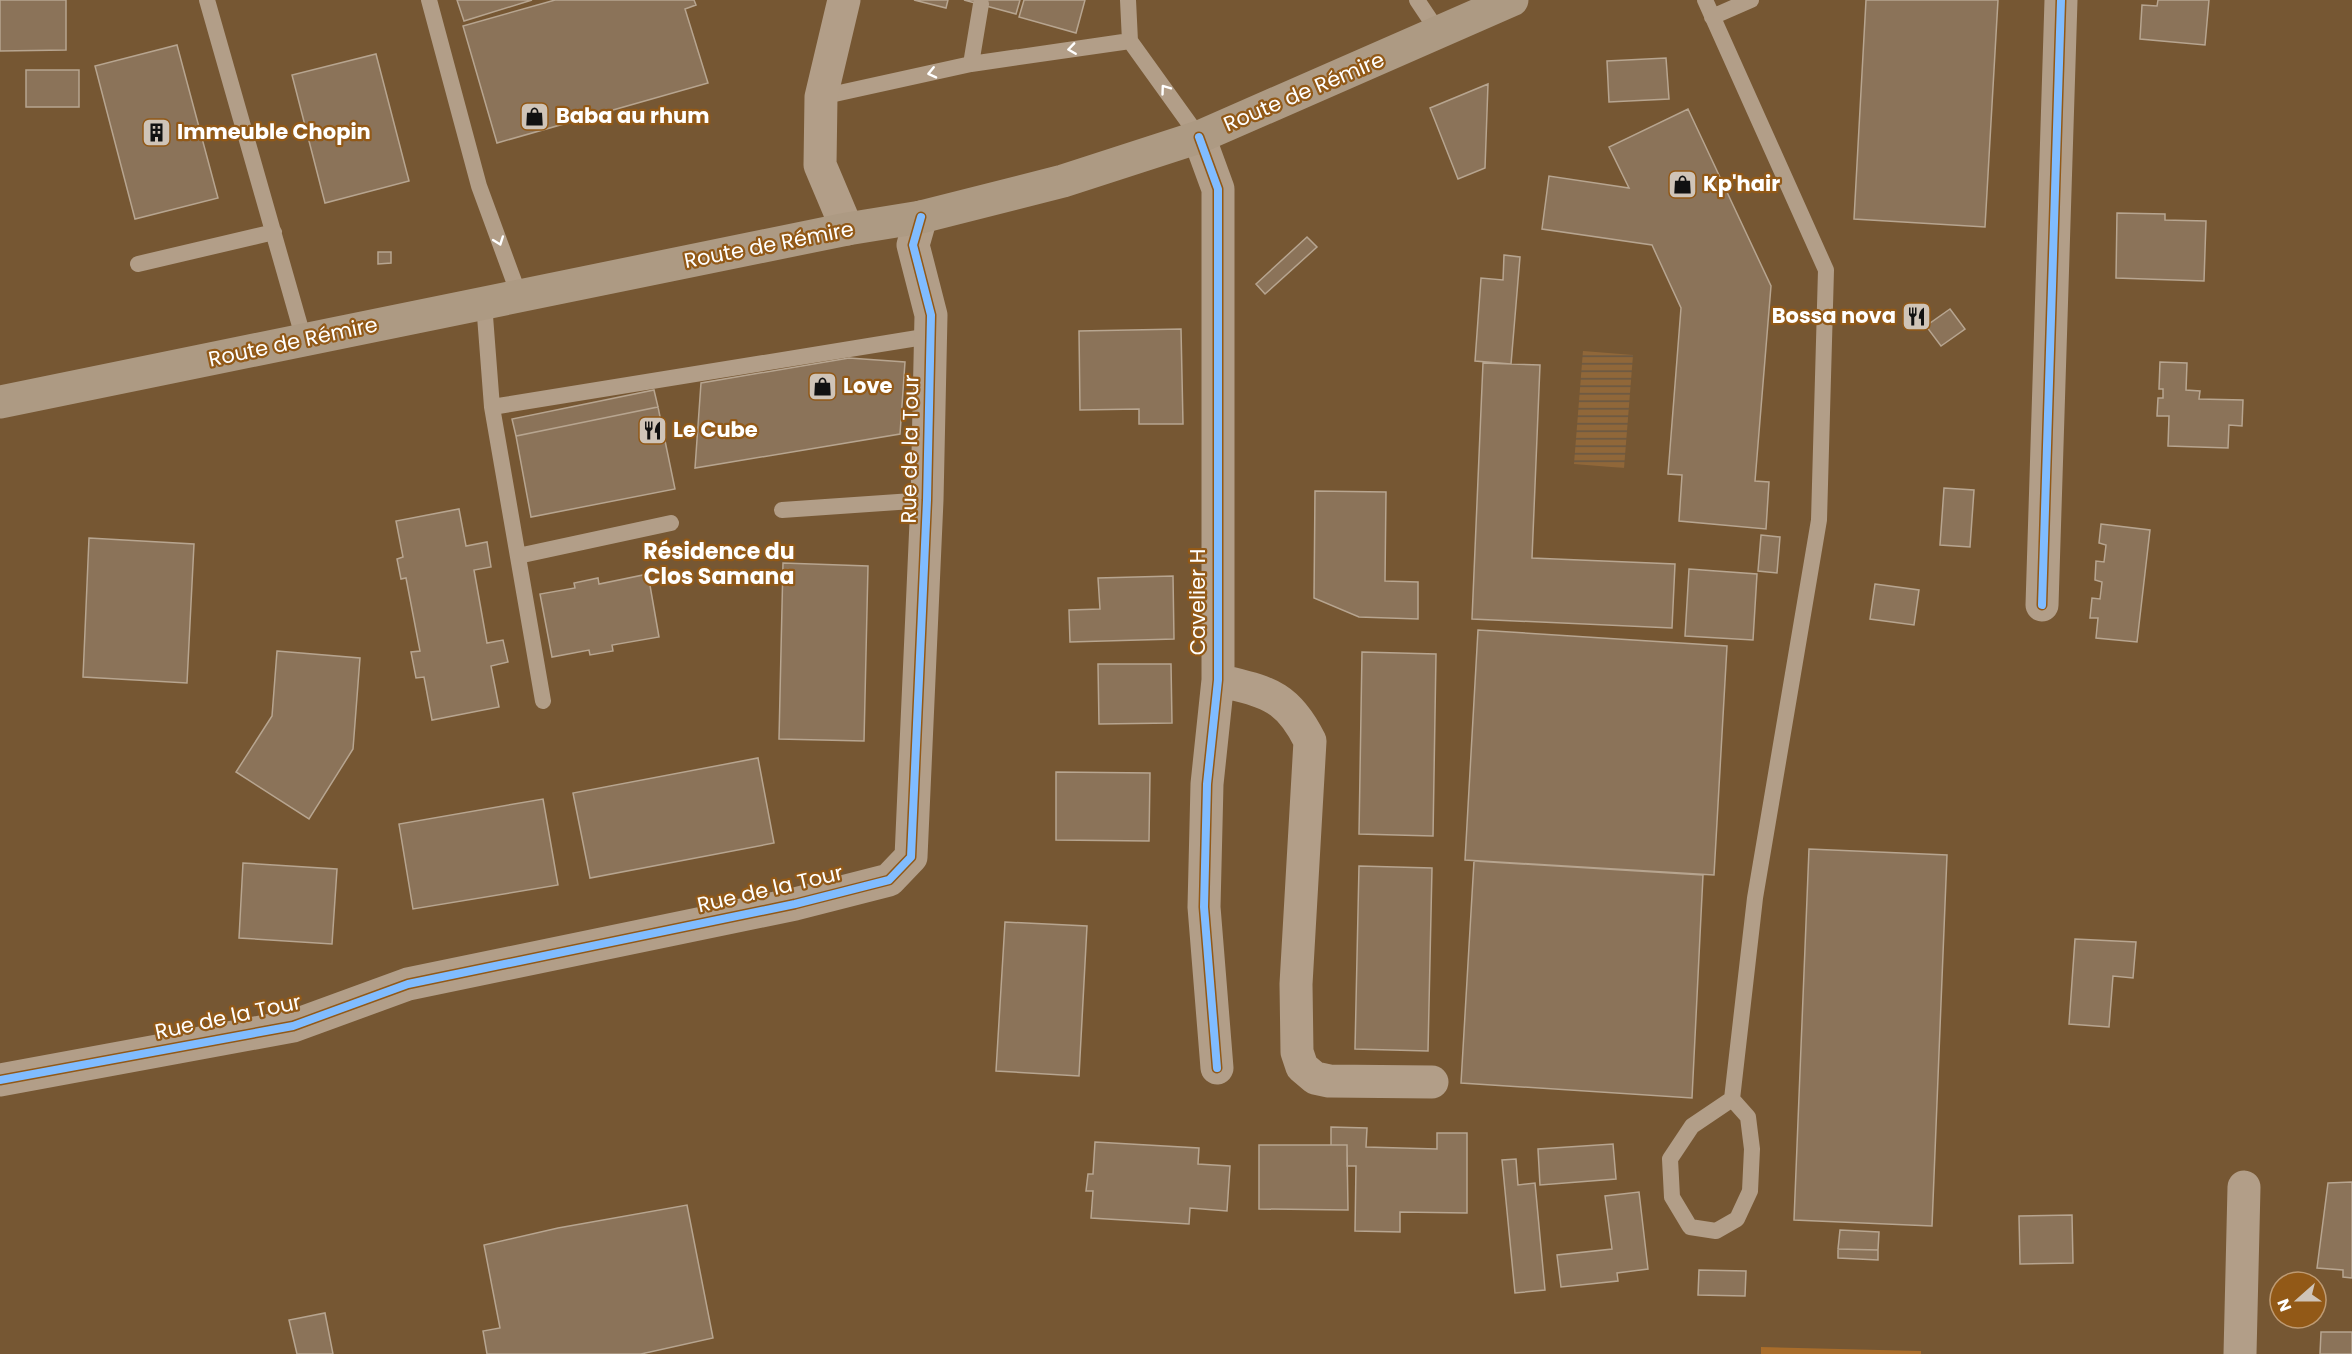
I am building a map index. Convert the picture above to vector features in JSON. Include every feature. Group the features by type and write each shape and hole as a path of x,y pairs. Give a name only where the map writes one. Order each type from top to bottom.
{"main road":[{"name":"Route de Rémire","path":"0,402 847,229 921,217 1063,182 1199,137 1512,0"}],"street":[{"path":"844,0 821,97 820,165 847,229"},
{"path":"2042,605 2061,0"},
{"name":"Cavelier H","path":"1199,137 1218,189 1218,680 1207,784 1204,907 1217,1068"},
{"name":"Rue de la Tour","path":"0,1080 293,1026 408,984 795,904 889,880 911,858 927,500 931,315 913,245 921,217"},
{"path":"1218,680 1270,693 1299,719 1310,741 1296,984 1297,1052 1302,1067 1315,1078 1329,1081 1432,1082"},
{"path":"2240,1354 2244,1187"}],"lane":[{"path":"207,0 304,340"},
{"path":"429,0 479,186 519,296"},
{"path":"1128,0 1130,41 1199,137"},
{"path":"1417,0 1439,33"},
{"path":"1705,0 1826,270 1819,520 1755,898 1732,1099 1748,1117 1752,1149 1750,1191 1737,1220 1716,1231 1690,1227 1672,1197 1670,1160 1692,1126 1732,1099"},
{"path":"1712,17 1750,0"},
{"path":"971,64 981,4"},
{"path":"821,97 971,64 1130,41"},
{"path":"138,264 273,232"},
{"path":"484,303 492,407 543,701"},
{"path":"492,407 930,336"},
{"path":"782,510 927,500"},
{"path":"518,556 671,524"}],"shaded area":[{"path":"1583,351 1633,355 1624,468 1574,464"},
{"path":"1761,1347 1921,1351 1921,1354 1761,1354"}],"building":[{"path":"0,0 66,0 66,50 0,51"},
{"path":"457,0 532,0 464,21"},
{"path":"555,0 694,0 696,5 685,9 708,83 497,143 463,26"},
{"path":"914,0 948,0 946,8"},
{"path":"964,0 1020,0 1016,14"},
{"path":"1024,0 1085,0 1076,33 1019,17"},
{"path":"1866,0 1998,0 1985,227 1854,219"},
{"path":"2158,0 2209,0 2205,45 2140,39 2142,5 2157,6"},
{"name":"Immeuble Chopin","path":"177,45 218,198 135,219 95,66"},
{"path":"376,54 409,181 325,203 292,75"},
{"path":"1666,58 1669,99 1609,102 1607,61"},
{"path":"26,70 79,70 79,107 26,107"},
{"path":"1488,84 1485,168 1458,179 1430,108"},
{"path":"1688,109 1771,286 1755,481 1769,482 1766,529 1679,521 1682,475 1668,474 1681,308 1652,245 1542,229 1549,176 1629,188 1609,147"},
{"path":"2117,213 2165,214 2165,220 2206,221 2204,281 2116,278"},
{"path":"1307,237 1317,247 1265,294 1256,284"},
{"path":"378,252 391,252 391,263 378,264"},
{"path":"1504,255 1520,257 1511,364 1475,361 1481,278 1503,280"},
{"path":"1950,309 1965,329 1941,346 1926,326"},
{"path":"1181,329 1183,424 1139,424 1139,409 1080,410 1079,331"},
{"path":"849,358 905,362 900,434 695,468 701,383"},
{"path":"2160,362 2187,363 2186,390 2200,391 2199,399 2243,400 2242,426 2229,425 2228,448 2168,446 2169,416 2157,416 2158,398 2163,398 2163,389 2159,389"},
{"path":"1483,363 1540,365 1532,558 1675,564 1672,628 1472,619"},
{"path":"654,390 658,407 516,436 512,419"},
{"path":"658,407 675,489 531,517 516,436"},
{"path":"1944,488 1974,490 1970,547 1940,545"},
{"path":"1315,491 1386,492 1385,581 1418,582 1418,619 1359,617 1314,598"},
{"path":"459,509 466,546 487,542 491,567 474,570 487,643 503,640 508,662 491,666 499,707 432,720 424,677 416,678 411,652 420,651 406,578 401,579 397,559 403,557 396,521"},
{"path":"2101,524 2150,530 2137,642 2096,638 2098,618 2090,618 2092,598 2100,599 2102,582 2095,580 2096,561 2104,562 2106,545 2099,543"},
{"path":"1761,535 1780,537 1777,573 1758,571"},
{"path":"89,538 194,544 187,683 83,677"},
{"path":"783,563 868,566 864,741 779,739"},
{"path":"1689,569 1757,574 1753,640 1685,636"},
{"path":"648,574 659,637 612,645 613,651 590,655 589,650 552,657 540,594 575,588 574,583 598,578 599,584"},
{"path":"1173,576 1174,639 1070,642 1069,610 1100,609 1098,578"},
{"path":"1875,584 1919,590 1914,625 1870,619"},
{"path":"1478,630 1727,646 1714,875 1465,860"},
{"path":"277,651 360,658 353,749 309,819 236,772 272,716"},
{"path":"1362,652 1436,654 1433,836 1359,834"},
{"path":"1098,664 1171,664 1172,723 1099,724"},
{"path":"758,758 774,843 590,878 573,793"},
{"path":"1056,772 1150,773 1149,841 1056,840"},
{"path":"543,799 558,885 413,909 399,824"},
{"path":"1809,849 1947,855 1932,1226 1794,1220"},
{"path":"1474,861 1703,875 1692,1098 1461,1083"},
{"path":"243,863 337,869 332,944 239,938"},
{"path":"1359,866 1432,868 1428,1051 1355,1049"},
{"path":"1005,922 1087,926 1079,1076 996,1071"},
{"path":"2075,939 2136,942 2133,978 2113,976 2109,1027 2069,1024"},
{"path":"1331,1127 1367,1128 1366,1147 1437,1149 1437,1133 1467,1133 1467,1213 1400,1212 1400,1232 1355,1231 1356,1166 1347,1166 1347,1145 1331,1145"},
{"path":"1095,1142 1199,1148 1198,1164 1230,1166 1227,1211 1190,1208 1189,1224 1091,1218 1093,1191 1086,1191 1088,1174 1093,1174"},
{"path":"1613,1144 1616,1179 1540,1185 1538,1149"},
{"path":"1259,1145 1347,1145 1348,1210 1259,1209"},
{"path":"1516,1159 1518,1185 1535,1183 1545,1290 1515,1293 1502,1160"},
{"path":"2352,1182 2352,1278 2343,1277 2343,1270 2317,1268 2328,1183"},
{"path":"1639,1192 1648,1269 1617,1273 1618,1281 1561,1287 1557,1255 1612,1249 1605,1196"},
{"path":"687,1205 713,1338 641,1354 487,1354 483,1331 500,1328 484,1245 558,1228"},
{"path":"2072,1215 2073,1263 2020,1264 2019,1216"},
{"path":"1840,1230 1879,1232 1878,1250 1838,1249"},
{"path":"1838,1249 1878,1250 1878,1260 1838,1258"},
{"path":"1699,1270 1746,1271 1745,1296 1698,1295"},
{"path":"325,1313 333,1354 297,1354 289,1320"},
{"path":"2321,1332 2352,1332 2352,1354 2320,1354"}],"cycle path":[{"path":"2042,605 2061,0"},
{"path":"1199,137 1218,189 1218,680 1207,784 1204,907 1217,1068"},
{"path":"0,1080 293,1026 408,984 795,904 889,880 911,857 927,500 931,315 913,245 921,217"}],"place":[{"name":"Baba au rhum","path":"535,116"},
{"name":"Immeuble Chopin","path":"156,132"},
{"name":"Kp'hair","path":"1682,184"},
{"name":"Bossa nova","path":"1917,316"},
{"name":"Love","path":"822,386"},
{"name":"Le Cube","path":"652,430"}],"district":[{"name":"Résidence du Clos Samana","path":"719,564"}]}
